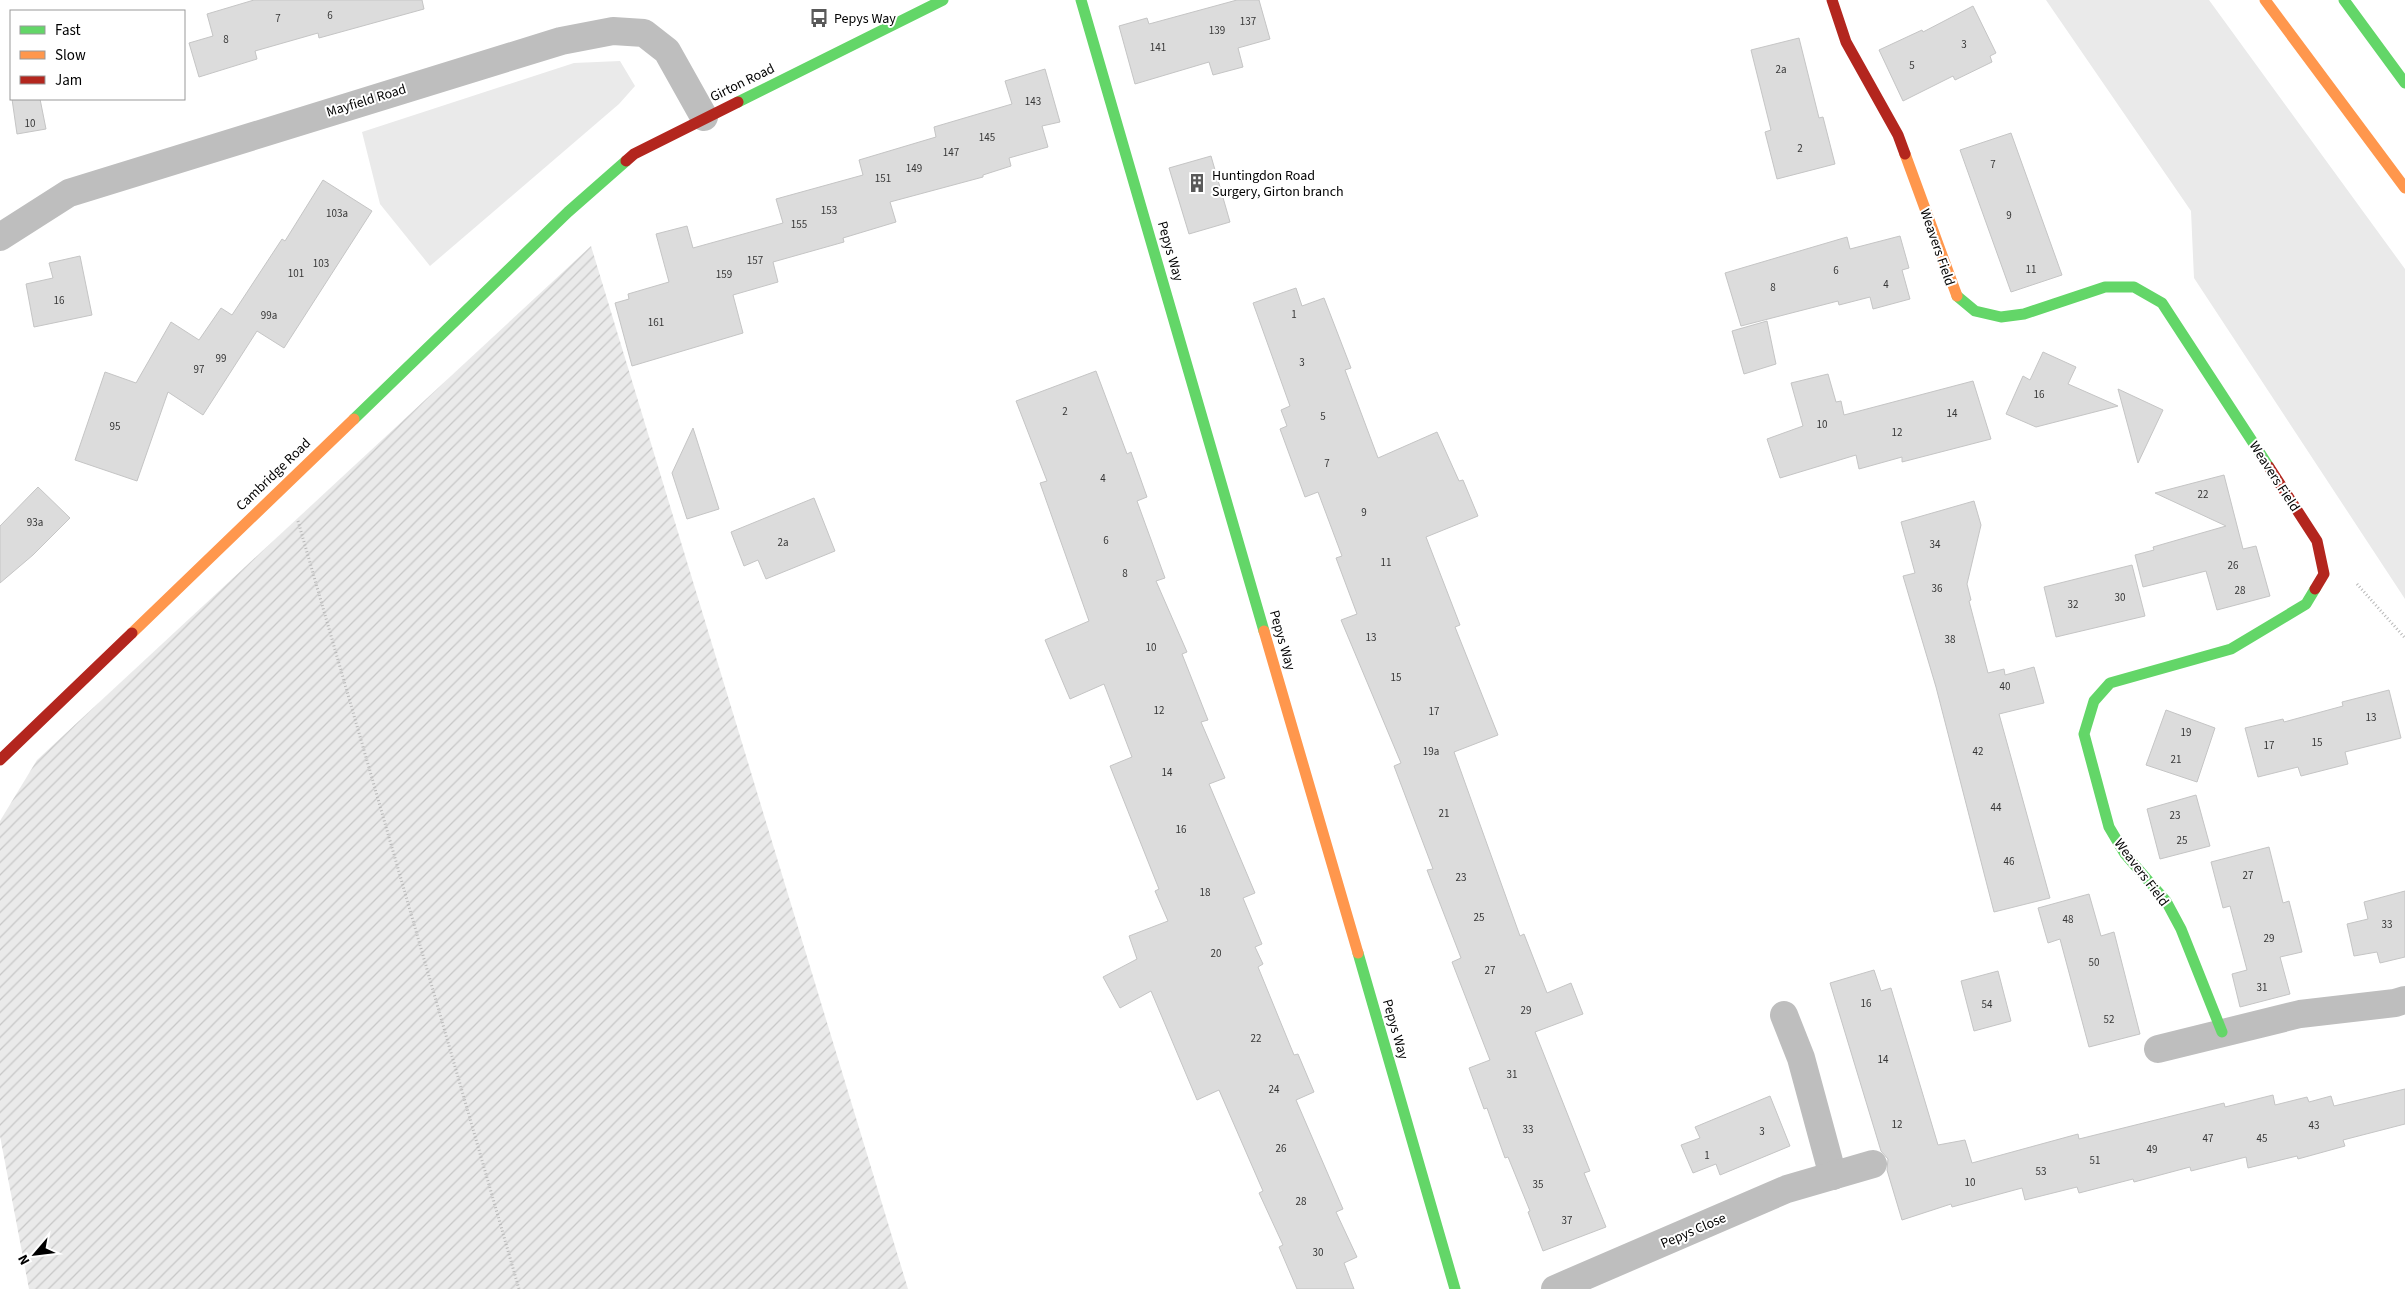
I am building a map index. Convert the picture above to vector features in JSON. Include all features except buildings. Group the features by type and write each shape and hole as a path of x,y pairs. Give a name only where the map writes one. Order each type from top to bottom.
{"main road":[{"name":"Girton Road","path":"568,212 634,154 704,117 943,0"},
{"name":"Pepys Way","path":"1081,0 1455,1289"},
{"name":"Weavers Field","path":"1832,0 1846,42 1898,135 1954,294 1975,311 2001,317 2024,314 2105,287 2134,287 2162,303 2317,541 2324,574 2306,604 2231,649 2110,683 2094,701 2084,734 2109,827 2125,854 2166,900 2181,929 2222,1032"},
{"path":"2265,0 2405,188"},
{"path":"2344,0 2405,83"},
{"name":"Cambridge Road","path":"0,760 568,212"}],"street":[{"name":"Mayfield Road","path":"0,237 69,193 552,44 613,30 644,33 667,51 704,117"},
{"path":"2158,1049 2300,1014 2395,1003 2405,1000"},
{"path":"1784,1015 1802,1058 1833,1176"},
{"name":"Pepys Close","path":"1555,1289 1787,1189 1873,1164"}],"path":[{"path":"286,482 519,1289"},
{"path":"2355,582 2405,638"}],"shaded area":[{"path":"2046,0 2209,0 2405,269 2405,599 2194,278 2191,211"},
{"path":"620,61 635,86 619,104 430,266 380,204 362,132 574,63"},
{"path":"591,246 908,1289 29,1289 0,1136 0,821 37,760"}],"traffic: fast":[{"path":"738,102 943,0"},
{"path":"1081,0 1264,631"},
{"path":"2344,0 2405,83"},
{"path":"354,419 568,212 626,161"},
{"path":"1957,296 1975,311 2001,317 2024,314 2105,287 2134,287 2162,303 2269,467"},
{"path":"2222,1032 2181,929 2166,901 2125,854 2109,827 2084,734 2094,701 2110,683 2231,649 2306,604 2315,589"},
{"path":"1358,953 1455,1289"}],"traffic: slow":[{"path":"2265,0 2405,188"},
{"path":"1905,154 1957,296"},
{"path":"132,633 354,419"},
{"path":"1264,631 1358,953"}],"traffic: jam":[{"path":"1832,0 1846,42 1898,135 1905,154"},
{"path":"626,161 634,154 738,102"},
{"path":"2269,467 2317,541 2324,574 2315,589"},
{"path":"0,760 132,633"}],"place":[{"name":"Pepys Way","path":"819,18"},
{"name":"Huntingdon Road Surgery, Girton branch","path":"1197,183"}]}
